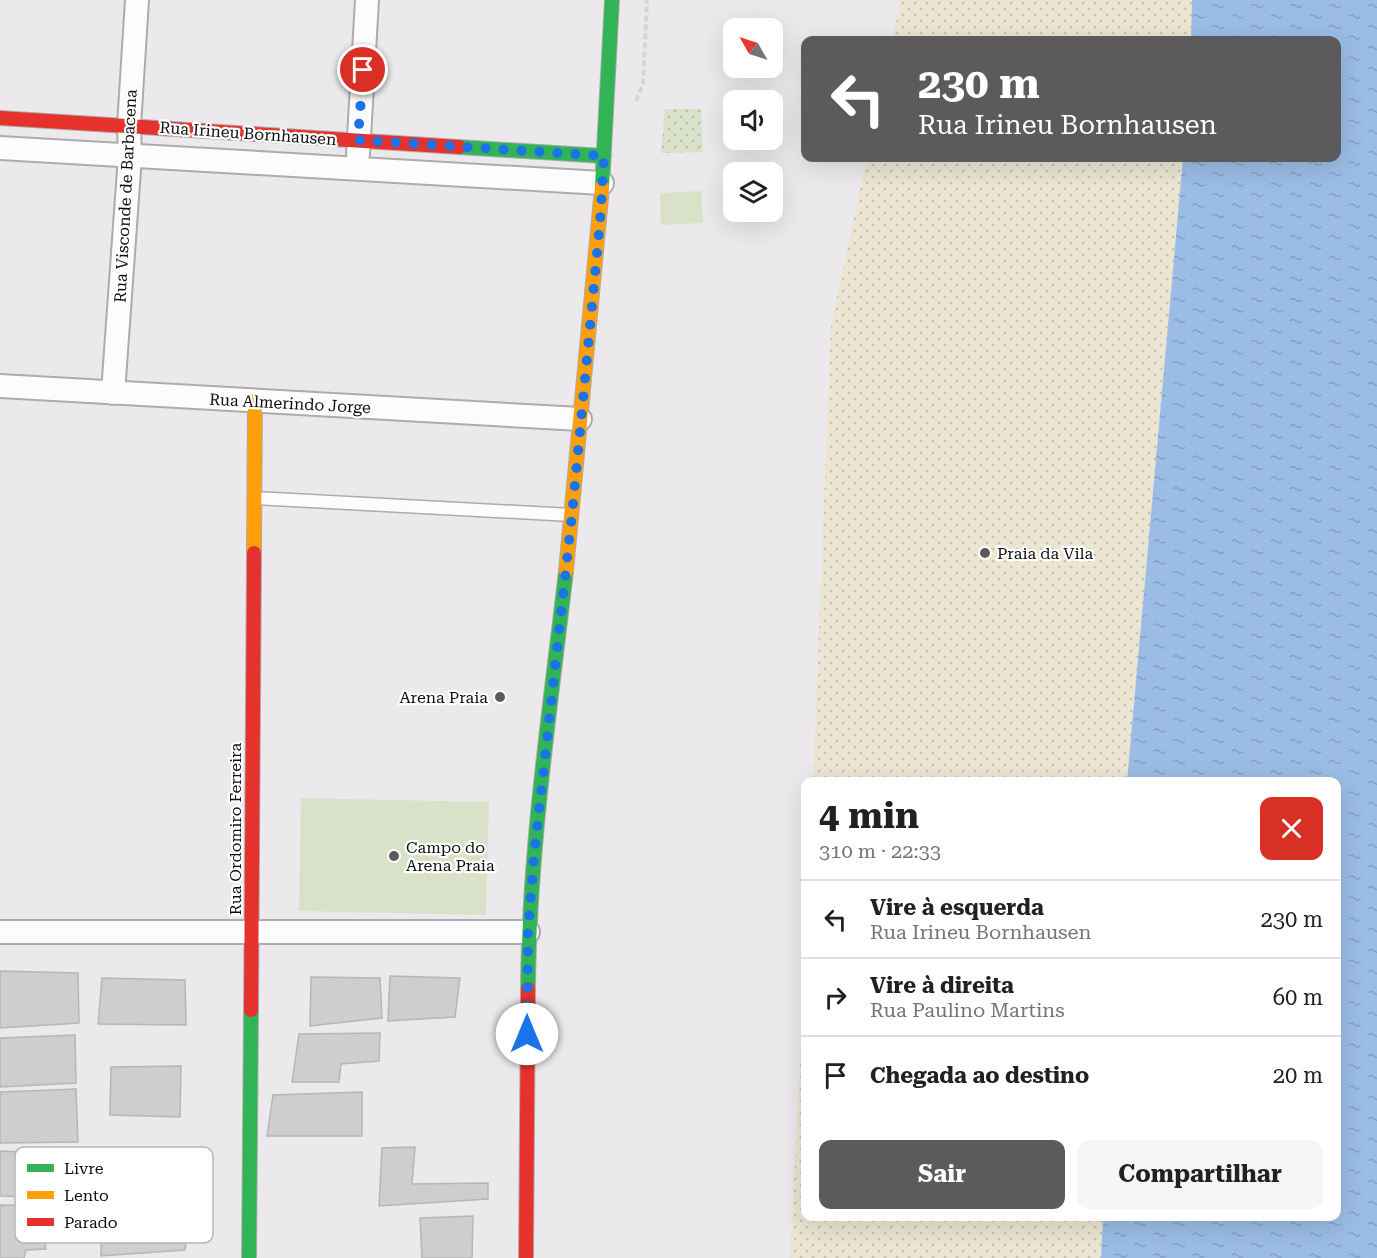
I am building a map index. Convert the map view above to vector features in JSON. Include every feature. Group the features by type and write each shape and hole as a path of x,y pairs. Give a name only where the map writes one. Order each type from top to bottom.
{"street":[{"name":"Rua Visconde de Barbacena","path":"113,393 130,156 129,126 137,0"},
{"path":"357,169 367,0"},
{"path":"526,1258 528,932 600,222 612,0"},
{"name":"Rua Irineu Bornhausen","path":"0,118 604,156"},
{"name":"Rua Irineu Bornhausen","path":"0,148 602,183"},
{"name":"Rua Almerindo Jorge","path":"0,386 580,419"},
{"name":"Rua Ordomiro Ferreira","path":"249,1258 255,400"},
{"path":"0,932 528,932"}],"lane":[{"path":"254,497 572,515"}],"green space":[{"path":"665,109 701,109 703,152 661,153"},
{"path":"701,191 703,223 661,225 660,193"},
{"name":"Campo do Arena Praia","path":"301,798 489,802 486,915 299,911"}],"sand":[{"path":"901,0 1192,0 1191,36 893,36"},
{"name":"Praia da Vila","path":"866,162 1183,162 1127,777 813,777 831,325"},
{"path":"801,1045 801,1221 1103,1221 1101,1258 790,1258"}],"water":[{"path":"1192,0 1377,0 1377,1258 1101,1258 1103,1221 1341,1221 1341,777 1127,777 1183,162 1341,162 1341,36 1191,36"}],"building":[{"path":"0,971 78,973 79,1023 0,1028"},
{"path":"390,976 460,978 455,1017 388,1021"},
{"path":"311,977 380,978 382,1018 310,1026"},
{"path":"102,978 185,980 186,1025 98,1024"},
{"path":"380,1033 379,1061 341,1064 339,1082 292,1082 299,1034"},
{"path":"75,1035 76,1083 0,1087 0,1038"},
{"path":"181,1066 180,1117 110,1115 111,1067"},
{"path":"76,1089 78,1142 0,1143 0,1092"},
{"path":"362,1092 362,1136 267,1136 273,1095"},
{"path":"415,1147 412,1184 488,1183 488,1199 379,1206 382,1148"},
{"path":"0,1151 15,1152 15,1196 0,1196"},
{"path":"0,1205 15,1205 15,1243 45,1243 46,1249 26,1250 24,1258 0,1258"},
{"path":"473,1216 472,1258 422,1258 420,1218"},
{"path":"101,1243 186,1243 185,1250 101,1256"}],"traffic: fast":[{"path":"602,187 612,0"},
{"path":"459,147 604,156"},
{"path":"528,989 536,832 566,571"},
{"path":"249,1258 251,1010"}],"traffic: slow":[{"path":"566,571 602,187"},
{"path":"254,553 255,401"}],"traffic: jam":[{"path":"0,118 459,147"},
{"path":"251,1010 254,553"},
{"path":"526,1258 528,989"}],"place":[{"name":"Praia da Vila","path":"985,553"},
{"name":"Arena Praia","path":"500,697"},
{"name":"Campo do Arena Praia","path":"394,856"}],"route":[{"path":"363,70 358,140 604,156 600,222 572,515 534,856 528,932 527,1034"}]}
